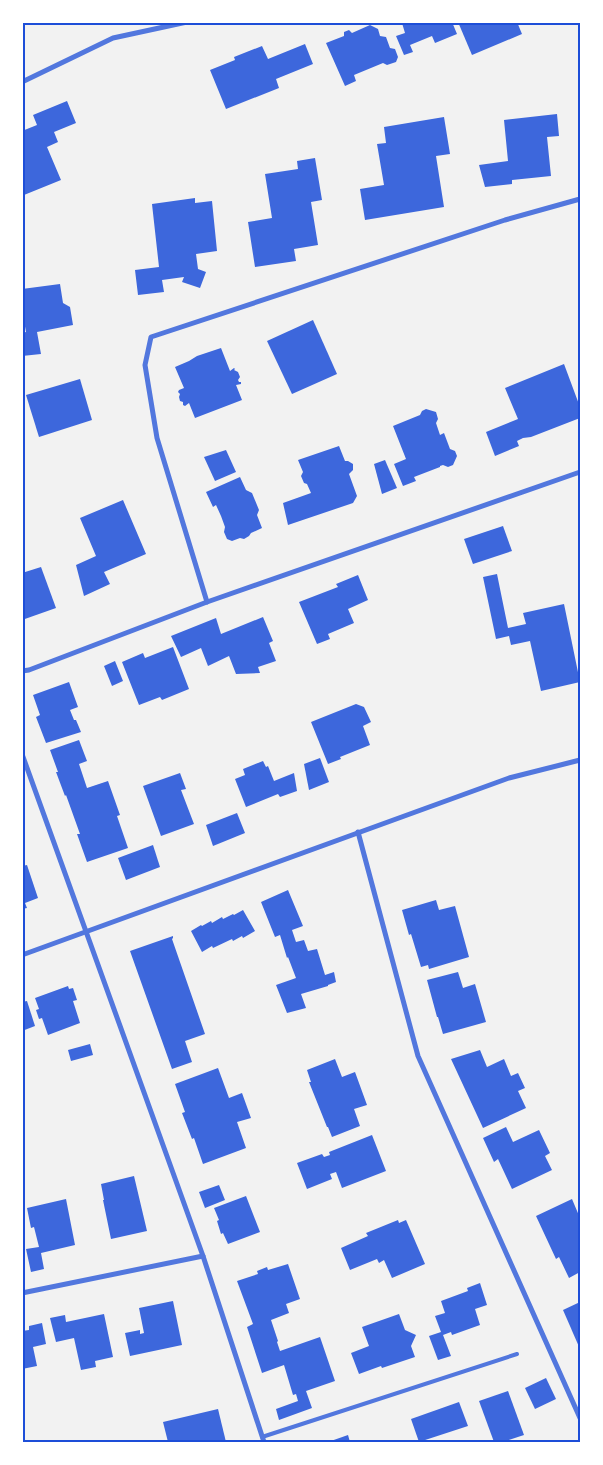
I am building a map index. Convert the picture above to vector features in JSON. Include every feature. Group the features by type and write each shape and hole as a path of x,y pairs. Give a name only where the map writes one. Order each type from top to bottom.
{"street":[{"path":"22,82 113,38 186,22"},
{"path":"207,602 156,438 145,365 151,337 506,220 580,199"},
{"path":"22,671 29,670 207,602 580,472"},
{"path":"22,754 203,1256 263,1440"},
{"path":"22,955 510,778 580,760"},
{"path":"358,832 418,1056 580,1418"},
{"path":"22,1293 203,1256"}],"lane":[{"path":"263,1440 517,1354"}],"building":[{"path":"452,22 457,34 435,43 432,36 410,45 413,52 404,55 396,36 405,33 402,23"},
{"path":"458,22 517,22 522,34 472,55"},
{"path":"370,25 378,29 380,36 386,37 390,48 395,49 398,57 396,62 387,65 383,63 354,75 356,81 345,86 326,43 344,36 344,32 349,30 352,33"},
{"path":"305,44 313,64 276,79 279,88 226,109 210,70 235,60 234,57 262,46 268,59"},
{"path":"67,101 76,123 54,132 58,142 47,147 61,180 24,195 22,190 22,131 37,125 33,115"},
{"path":"557,114 559,136 547,137 551,176 512,180 512,184 485,187 479,165 508,161 504,120"},
{"path":"444,117 450,154 436,156 444,207 365,220 360,189 384,185 377,144 386,143 384,127"},
{"path":"315,158 322,200 311,202 318,245 294,249 296,261 255,267 248,222 272,218 265,174 298,169 297,161"},
{"path":"195,198 195,203 212,201 217,251 196,254 198,269 206,272 200,288 182,282 184,277 162,280 164,292 138,295 135,270 159,267 152,204"},
{"path":"60,284 63,303 70,307 73,325 37,332 41,354 22,356 22,333 26,332 22,310 24,308 22,289"},
{"path":"313,320 337,374 292,394 267,341"},
{"path":"221,348 230,371 234,368 238,372 240,377 238,380 241,384 236,385 242,400 195,418 189,403 185,406 180,401 180,394 178,392 184,388 175,367 197,356"},
{"path":"564,364 580,407 580,418 531,437 523,438 517,441 519,446 495,456 486,432 518,419 505,388"},
{"path":"80,379 92,420 39,437 26,395"},
{"path":"426,409 436,412 438,419 436,423 440,435 444,433 450,449 455,451 457,456 453,465 448,467 440,466 414,477 416,481 403,486 394,464 406,459 393,426 420,415"},
{"path":"339,446 345,461 353,464 353,470 349,474 357,496 353,503 288,525 283,503 311,493 301,476 303,472 298,460"},
{"path":"226,450 236,472 215,481 204,457"},
{"path":"385,460 397,488 382,494 374,464"},
{"path":"240,477 246,490 252,493 259,510 257,515 262,528 244,539 240,538 232,541 227,539 221,516 216,505 213,507 206,492"},
{"path":"123,500 146,554 104,572 110,584 84,596 76,565 96,556 80,518"},
{"path":"503,526 512,551 473,564 464,539"},
{"path":"41,567 56,608 22,620 22,573"},
{"path":"497,574 508,628 526,624 523,613 564,604 580,682 541,691 530,641 511,645 509,636 496,639 483,577"},
{"path":"358,575 368,600 348,609 354,623 328,634 330,639 317,644 299,602 338,587 336,584"},
{"path":"263,617 273,641 269,643 276,661 258,667 260,673 236,674 229,656 208,666 201,648 181,657 171,636 216,618 221,634"},
{"path":"173,647 189,689 162,700 160,697 139,705 122,662 143,653 145,658"},
{"path":"115,661 123,681 112,686 104,666"},
{"path":"69,682 78,707 70,710 81,732 46,743 36,717 40,715 33,695"},
{"path":"356,704 364,707 371,722 363,726 370,745 328,764 311,722"},
{"path":"79,740 87,761 79,764 87,788 108,781 120,815 117,816 128,848 87,862 77,834 80,834 56,772 58,772 50,750"},
{"path":"320,758 329,782 309,790 304,764"},
{"path":"263,761 266,767 268,766 274,781 294,773 297,791 280,797 278,794 246,807 235,779 245,775 243,769"},
{"path":"180,773 186,789 181,790 194,824 161,836 143,786"},
{"path":"237,813 245,833 213,846 206,825"},
{"path":"153,845 160,867 126,880 118,858"},
{"path":"27,865 38,898 25,903 27,908 22,909 22,866"},
{"path":"288,890 303,926 292,930 296,942 304,940 308,951 317,949 325,975 334,972 336,982 301,994 306,1008 287,1013 276,985 296,978 280,935 275,937 261,902"},
{"path":"436,900 439,910 455,906 469,957 429,969 428,965 421,967 402,910"},
{"path":"243,910 255,931 243,938 242,936 233,941 232,939 213,948 212,946 202,952 191,931 201,925 211,921 212,923 222,917 223,919"},
{"path":"173,936 172,939 205,1034 185,1041 192,1062 172,1069 130,951"},
{"path":"458,972 463,988 475,984 486,1022 443,1034 427,980"},
{"path":"68,986 69,989 73,988 77,1000 73,1001 80,1023 48,1035 42,1018 39,1019 36,1010 39,1009 35,998"},
{"path":"27,1001 35,1026 22,1031 22,1002"},
{"path":"90,1044 93,1055 71,1061 68,1050"},
{"path":"480,1050 487,1067 504,1059 511,1076 518,1073 525,1088 518,1091 526,1108 483,1128 451,1059"},
{"path":"335,1059 342,1077 355,1072 367,1105 354,1109 360,1126 332,1137 309,1082 311,1082 307,1070"},
{"path":"218,1068 229,1098 242,1093 251,1118 237,1122 246,1148 203,1164 194,1138 192,1139 182,1113 185,1112 175,1084"},
{"path":"506,1127 513,1142 539,1130 550,1153 545,1156 552,1170 512,1189 498,1159 494,1162 483,1138"},
{"path":"372,1135 386,1171 342,1188 336,1172 330,1174 332,1179 307,1189 297,1163 322,1154 324,1157 330,1155 329,1152"},
{"path":"134,1176 147,1231 111,1239 101,1184"},
{"path":"219,1185 225,1200 205,1208 199,1192"},
{"path":"246,1196 260,1232 228,1244 223,1233 221,1234 217,1221 219,1220 214,1208"},
{"path":"66,1199 75,1245 41,1253 44,1269 31,1272 26,1249 39,1247 34,1227 31,1228 27,1208"},
{"path":"572,1199 580,1218 580,1272 569,1278 559,1257 556,1259 536,1216"},
{"path":"398,1220 399,1223 406,1220 425,1264 392,1278 384,1260 379,1263 377,1259 350,1270 341,1248 368,1236 366,1233"},
{"path":"288,1264 300,1299 286,1304 289,1313 271,1320 280,1351 320,1337 335,1381 306,1391 312,1408 279,1420 276,1409 298,1401 296,1394 293,1395 284,1365 262,1373 247,1327 253,1324 237,1281 258,1274 257,1271 267,1267 268,1270"},
{"path":"480,1283 487,1305 475,1309 480,1325 452,1335 451,1332 443,1335 451,1356 438,1360 429,1336 441,1332 435,1316 445,1313 441,1301 468,1291 467,1288"},
{"path":"173,1301 182,1345 130,1356 125,1333 140,1330 140,1334 144,1333 139,1308"},
{"path":"580,1302 580,1349 563,1310"},
{"path":"104,1314 113,1357 95,1361 96,1367 81,1370 74,1338 56,1342 50,1318 65,1315 66,1322"},
{"path":"399,1314 405,1330 416,1335 411,1346 415,1357 359,1374 351,1353 369,1346 362,1327"},
{"path":"42,1323 46,1344 33,1347 37,1366 22,1369 22,1331 29,1330 29,1326"},
{"path":"546,1378 556,1399 535,1409 525,1388"},
{"path":"508,1391 524,1435 503,1442 494,1442 479,1401"},
{"path":"459,1402 468,1426 419,1442 411,1419"},
{"path":"218,1409 226,1442 168,1442 163,1422"},
{"path":"348,1435 350,1442 328,1442"}]}
